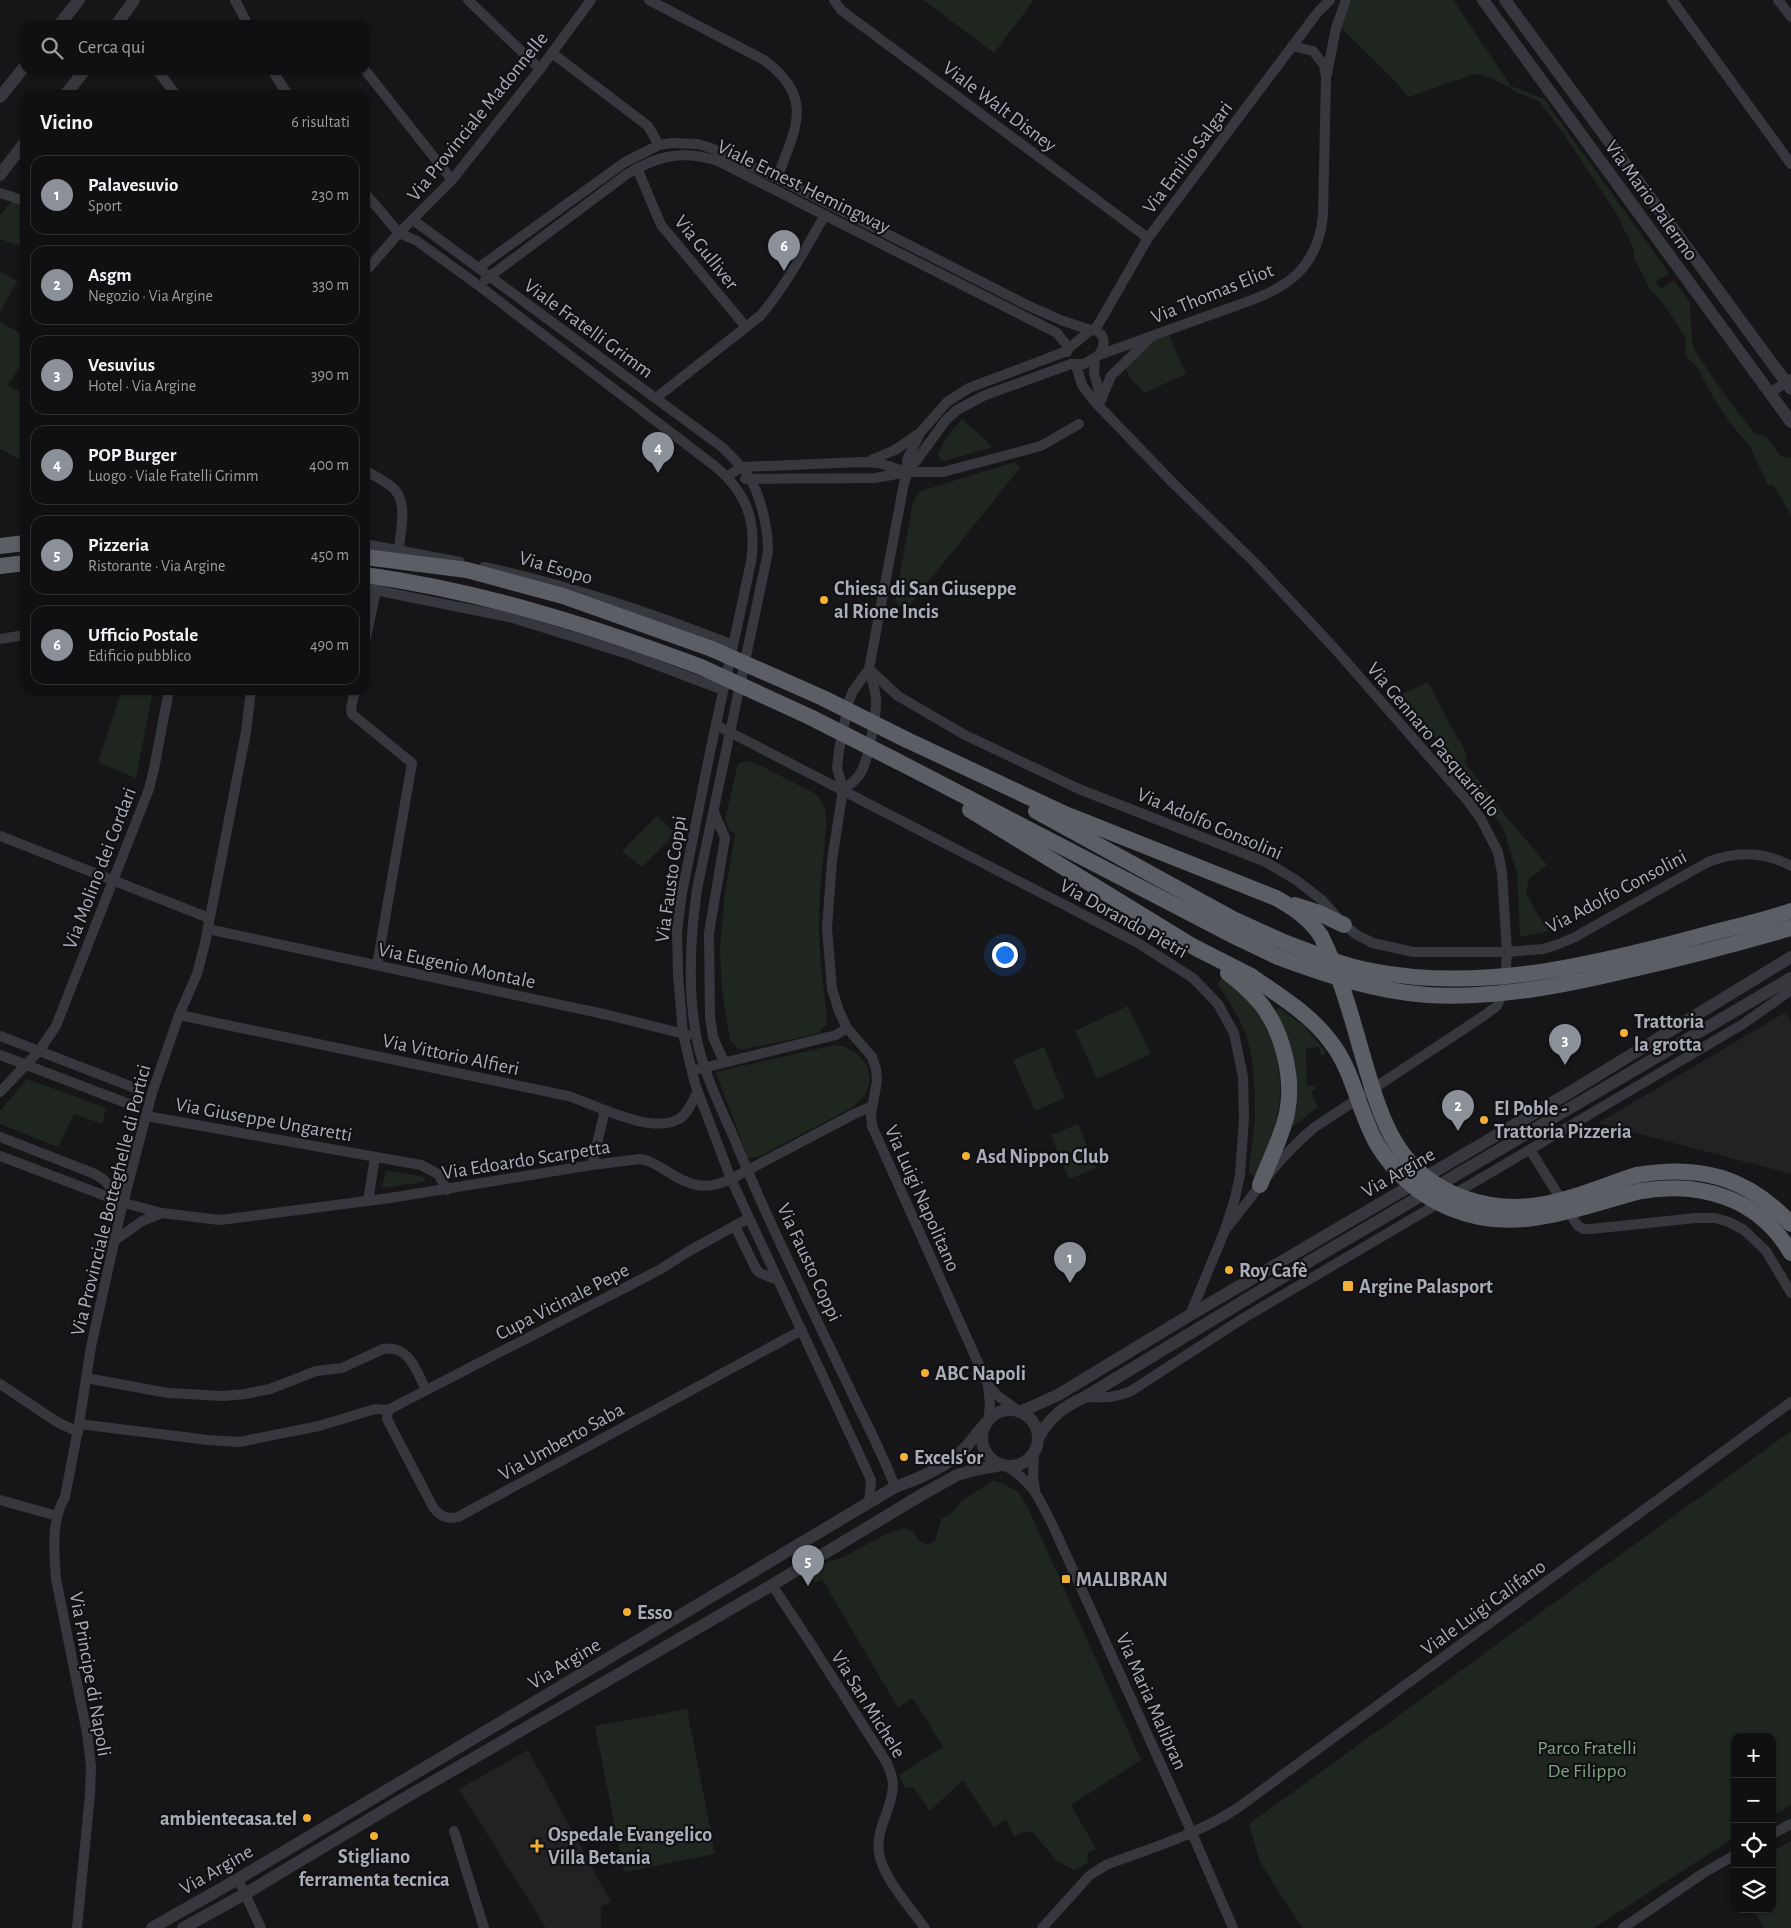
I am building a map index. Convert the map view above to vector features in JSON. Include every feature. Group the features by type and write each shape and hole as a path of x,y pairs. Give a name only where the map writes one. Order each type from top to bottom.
{"highway":[{"path":"0,546 20,544"},
{"path":"370,558 466,570 563,596 712,649 823,698 907,740 1065,814 1276,898 1317,912 1344,926"},
{"path":"0,566 20,564"},
{"path":"370,576 475,596 550,615 626,639 701,667 810,717 1230,934 1282,950 1327,958 1371,971 1431,978 1475,979 1536,973 1592,963 1791,911"},
{"path":"907,740 1233,919 1323,974 1369,986 1427,994 1477,995 1542,989 1666,962 1791,928"},
{"path":"920,773 967,808 1194,947 1251,976 1314,1023 1331,1042 1345,1066 1354,1086 1363,1117 1378,1145 1396,1170 1413,1187 1431,1200 1463,1214 1479,1218 1508,1220 1546,1216 1639,1183 1652,1172 1704,1172 1736,1182 1765,1199 1791,1224"},
{"path":"1276,898 1302,914 1314,925 1320,936 1335,968 1380,1115 1396,1145 1417,1171 1430,1181 1455,1195 1477,1203 1518,1207 1639,1183 1700,1190 1722,1195 1752,1211 1780,1236 1791,1253"},
{"path":"1194,947 1245,986 1262,1006 1276,1031 1283,1053 1288,1080 1287,1112 1260,1184"}],"street":[{"path":"63,20 79,0"},
{"path":"120,20 134,0"},
{"path":"235,0 245,20"},
{"path":"468,0 540,69"},
{"name":"Via Provinciale Madonnelle","path":"370,266 399,233 452,180 540,69 591,0"},
{"path":"649,0 764,60 781,73 789,84 794,96 798,118 777,178"},
{"name":"Viale Walt Disney","path":"834,0 841,10 1148,238"},
{"name":"Via Emilio Salgari","path":"1318,12 1324,0"},
{"name":"Via Emilio Salgari","path":"1093,330 1148,238 1292,46 1318,12 1330,0"},
{"name":"Via Thomas Eliot","path":"1326,78 1336,28 1346,0"},
{"name":"Via Mario Palermo","path":"1483,0 1791,422"},
{"name":"Via Mario Palermo","path":"1505,0 1789,383"},
{"path":"1672,0 1791,164"},
{"path":"1778,0 1791,17"},
{"name":"Via Thomas Eliot","path":"1097,356 1253,299 1274,289 1297,274 1313,255 1323,222 1326,78 1324,65 1313,51 1292,46"},
{"path":"552,53 648,126 659,145"},
{"path":"0,97 20,72"},
{"path":"68,90 81,75"},
{"path":"161,75 172,90"},
{"path":"275,75 285,90"},
{"path":"369,75 452,180"},
{"name":"Viale Ernest Hemingway","path":"478,268 625,162 659,145 698,144 717,150 777,178 1048,315 1093,330"},
{"path":"0,175 20,149"},
{"name":"Viale Ernest Hemingway","path":"478,285 637,168 656,159 673,155 703,156 718,161 1057,333 1068,349 1074,365"},
{"name":"Via Gulliver","path":"637,168 666,233 746,327"},
{"path":"0,193 20,199"},
{"path":"370,199 399,233"},
{"path":"656,398 760,316 771,303 825,215"},
{"name":"Viale Fratelli Grimm","path":"413,220 722,447 751,480"},
{"name":"Viale Fratelli Grimm","path":"399,233 417,241 478,285 728,476 751,480 874,478 908,472"},
{"path":"478,268 478,285"},
{"path":"908,472 907,460 920,433 936,412 958,394 1068,349 1093,330 1104,338 1104,342 1109,348 1115,349"},
{"path":"1101,400 1110,376 1154,335"},
{"path":"1104,342 1097,356 1094,373 1106,414"},
{"path":"908,472 946,420 968,403 983,396 1074,365 1084,364 1097,356"},
{"name":"Via Gennaro Pasquariello","path":"1074,365 1082,385 1106,414 1256,564 1336,650 1467,800 1481,819 1498,852 1505,899 1507,952 1505,988 1500,1000 1492,1010 1315,1127 1286,1152 1225,1230"},
{"path":"1770,393 1789,383"},
{"path":"728,476 741,467 862,462 879,463 908,472 943,472 1041,446 1079,424"},
{"path":"862,462 881,457 896,450 920,433"},
{"name":"Via Luigi Napolitano","path":"843,789 853,783 865,764 876,711 875,692 869,669 901,496 908,472"},
{"path":"370,473 394,488 398,494 402,510 399,549"},
{"name":"Via Fausto Coppi","path":"728,476 743,500 750,518 754,542 682,892 676,930 683,1034 698,1091 732,1180 868,1471 871,1480 870,1503"},
{"name":"Via Fausto Coppi","path":"751,480 768,534 768,552 697,890 691,932 690,976 697,1039 704,1067 747,1170 863,1417 885,1458 895,1487"},
{"name":"Via Esopo","path":"370,545 524,575 645,611 733,645"},
{"path":"370,589 513,618 628,654 723,690"},
{"path":"370,618 376,590"},
{"path":"0,639 20,636"},
{"name":"Via Luigi Napolitano","path":"869,669 853,691 849,701 839,750 838,768 843,789 832,861 827,928 832,989 838,1011 847,1028 872,1057 876,1069 877,1081 872,1106 872,1126 875,1135 988,1385 998,1396 1020,1412"},
{"name":"Via Adolfo Consolini","path":"869,669 898,696 965,734 1078,789 1266,862 1296,880 1322,900 1344,926 1357,935 1373,943 1406,951 1432,953 1507,952 1543,949 1559,944 1708,862 1725,855 1761,854 1779,859 1791,866"},
{"name":"Via Molino dei Cordari","path":"0,1092 39,1051 56,1026 149,789 168,695"},
{"name":"Via Provinciale Botteghelle di Portici","path":"57,1516 65,1497 102,1291 146,1116 180,1015 197,974 208,929 246,732 250,695"},
{"path":"354,695 350,709 352,714 412,763 377,965"},
{"name":"Via Dorando Pietri","path":"716,725 1138,943 1193,978 1218,1004 1234,1033 1243,1077 1244,1118 1240,1175 1225,1230 1190,1315"},
{"name":"Via Fausto Coppi","path":"714,812 725,838 709,934 710,1016 715,1043 724,1062"},
{"path":"0,836 209,918"},
{"name":"Via Eugenio Montale","path":"208,929 608,1015 697,1039"},
{"name":"Via Argine","path":"1020,1412 1058,1395 1190,1315 1567,1094 1791,957"},
{"name":"Via Argine","path":"1038,1438 1051,1418 1067,1405 1085,1397 1288,1274 1791,978"},
{"path":"1085,1397 1107,1399 1131,1391 1242,1319 1743,1024 1791,990"},
{"name":"Via Vittorio Alfieri","path":"180,1015 568,1096 643,1122 672,1122 684,1115 698,1091"},
{"path":"692,1071 836,1035 847,1028"},
{"path":"0,1036 135,1088 139,1098 135,1103 129,1104 0,1055"},
{"path":"139,1098 150,1102"},
{"name":"Via Edoardo Scarpetta","path":"0,1156 124,1203 162,1212 220,1220 368,1202 592,1165 643,1160 655,1164 687,1184 709,1186 732,1180 747,1170 872,1106"},
{"path":"592,1165 605,1110"},
{"name":"Via Giuseppe Ungaretti","path":"146,1116 427,1167 438,1174 447,1190"},
{"path":"0,1137 95,1174 104,1180 124,1203"},
{"path":"1530,1150 1578,1226 1584,1229 1696,1218 1715,1218 1729,1222 1744,1230 1766,1252 1791,1293"},
{"name":"Via Giuseppe Ungaretti","path":"368,1202 375,1157"},
{"path":"114,1241 142,1220 162,1212"},
{"name":"Cupa Vicinale Pepe","path":"388,1410 661,1269 688,1251 749,1218"},
{"name":"Via Fausto Coppi","path":"735,1226 756,1269 760,1273 778,1280"},
{"name":"Via Umberto Saba","path":"388,1410 387,1419 432,1507 443,1517 453,1518 802,1330"},
{"path":"86,1378 168,1393 223,1396 270,1389 316,1371 342,1368 383,1349 390,1348 407,1356 426,1390"},
{"path":"0,1384 58,1422 78,1428 208,1440 239,1442 320,1426 375,1409 388,1410"},
{"name":"Via Luigi Napolitano","path":"988,1385 990,1405 988,1421"},
{"name":"Viale Luigi Califano","path":"1042,1928 1094,1871 1192,1833 1216,1822 1239,1807 1791,1402"},
{"path":"1010,1410 1020,1412 1033,1422 1038,1438 1034,1452 1024,1462 1014,1466 1003,1465 993,1461 984,1449 982,1434 988,1421 1000,1412 1010,1410"},
{"name":"Via Argine","path":"152,1928 238,1879 895,1487 919,1479 951,1460 965,1448 988,1421"},
{"name":"Via Maria Malibran","path":"1034,1452 1033,1472 1036,1491"},
{"name":"Via Argine","path":"183,1928 246,1894 398,1802 772,1585 957,1475 1003,1465"},
{"name":"Via Maria Malibran","path":"1003,1465 1024,1478 1036,1491 1192,1833 1232,1928"},
{"path":"0,1500 57,1516"},
{"name":"Via Principe di Napoli","path":"57,1516 54,1562 56,1579 87,1733 91,1766 77,1928"},
{"name":"Via San Michele","path":"772,1585 887,1763 892,1775 893,1789 881,1828 879,1856 885,1872 925,1928"},
{"path":"1776,1832 1791,1824"},
{"path":"454,1831 484,1928"},
{"path":"1623,1928 1702,1874 1731,1857"},
{"path":"238,1879 261,1928"}],"shaded area":[{"path":"1786,1012 1791,1023 1791,1174 1598,1123"},
{"name":"Ospedale Evangelico Villa Betania","path":"528,1750 611,1902 601,1907 601,1928 546,1928 459,1789"}],"green space":[{"path":"923,0 1034,0 994,53"},
{"path":"1352,0 1453,0 1511,86 1544,99 1669,273 1656,282 1661,289 1674,280 1690,303 1692,339 1695,351 1727,398 1755,434 1766,437 1781,456 1791,458 1791,515 1773,485 1768,485 1750,447 1713,397 1697,367 1687,358 1684,335 1663,303 1650,289 1634,258 1634,249 1616,213 1563,133 1539,101 1479,74 1408,97 1395,81 1341,28"},
{"path":"12,201 20,203 20,246 0,239 0,215"},
{"path":"0,271 17,281 0,313"},
{"path":"0,321 20,334 20,366 8,385 20,392 20,459 0,449"},
{"path":"1169,335 1186,374 1144,393 1130,378 1124,364 1141,354 1141,343"},
{"path":"962,419 993,447 944,461 939,458 938,453 948,435"},
{"path":"1014,462 1020,468 906,610 895,602 912,507 916,496 921,491"},
{"path":"1428,682 1467,755 1465,758 1466,764 1547,865 1529,879 1526,892 1549,931 1520,937 1517,873 1504,830 1485,798 1400,695"},
{"path":"120,695 152,695 136,778 98,762"},
{"path":"745,761 753,762 814,793 821,800 825,809 826,825 820,890 819,934 827,1025 817,1034 740,1050 730,1040 722,990 720,950 724,901 735,834 730,831 725,819 738,764"},
{"path":"657,816 675,833 642,867 622,851"},
{"path":"1223,977 1248,1000 1262,1020 1276,1052 1279,1070 1279,1105 1276,1123 1264,1159 1255,1176 1249,1173 1255,1104 1251,1057 1246,1035 1240,1021 1217,984"},
{"path":"1128,1006 1151,1054 1097,1079 1075,1031"},
{"path":"1279,1008 1303,1025 1326,1052 1324,1055 1320,1055 1319,1047 1306,1048 1307,1086 1314,1086 1316,1089 1311,1092 1318,1107 1288,1130 1275,1010"},
{"path":"835,1045 852,1050 864,1062 868,1069 869,1077 865,1095 853,1107 758,1157 748,1158 716,1073"},
{"path":"1044,1047 1065,1098 1035,1111 1013,1060"},
{"path":"27,1079 104,1107 106,1109 102,1124 74,1114 58,1147 0,1124 0,1111"},
{"path":"1078,1124 1096,1168 1069,1179 1051,1135"},
{"path":"386,1170 424,1177 425,1180 424,1182 382,1188"},
{"name":"Parco Fratelli De Filippo","path":"1791,1431 1791,1805 1776,1814 1776,1733 1731,1733 1731,1840 1594,1928 1302,1928 1260,1862 1249,1824"},
{"path":"994,1480 1018,1491 1029,1510 1141,1760 1071,1805 1096,1849 1089,1852 1088,1861 1082,1867 1074,1870 1057,1861 1032,1832 1022,1832 1014,1837 1006,1819 994,1827 963,1780 930,1811 913,1787 905,1788 899,1775 943,1747 913,1698 898,1708 822,1579 815,1583 809,1573 829,1561 842,1558 882,1536 905,1528 912,1531 921,1542 928,1545 935,1541 941,1519 953,1512 961,1501"},
{"path":"687,1709 715,1854 624,1872 595,1726"},
{"path":"1791,1841 1791,1928 1764,1928 1755,1913 1776,1913 1776,1850"}],"place":[{"name":"Ufficio Postale","path":"784,271"},
{"name":"POP Burger","path":"658,473"},
{"name":"Chiesa di San Giuseppe al Rione Incis","path":"824,600"},
{"name":"Trattoria la grotta","path":"1624,1033"},
{"name":"Vesuvius","path":"1565,1065"},
{"name":"El Poble - Trattoria Pizzeria","path":"1484,1120"},
{"name":"Asgm","path":"1458,1131"},
{"name":"Asd Nippon Club","path":"966,1156"},
{"name":"Roy Cafè","path":"1229,1270"},
{"name":"Palavesuvio","path":"1070,1283"},
{"name":"Argine Palasport","path":"1348,1286"},
{"name":"ABC Napoli","path":"925,1373"},
{"name":"Excels'or","path":"904,1457"},
{"name":"MALIBRAN","path":"1066,1579"},
{"name":"Pizzeria","path":"808,1586"},
{"name":"Esso","path":"627,1612"},
{"name":"ambientecasa.tel","path":"307,1818"},
{"name":"Stigliano ferramenta tecnica","path":"374,1836"},
{"name":"Ospedale Evangelico Villa Betania","path":"537,1846"}]}
